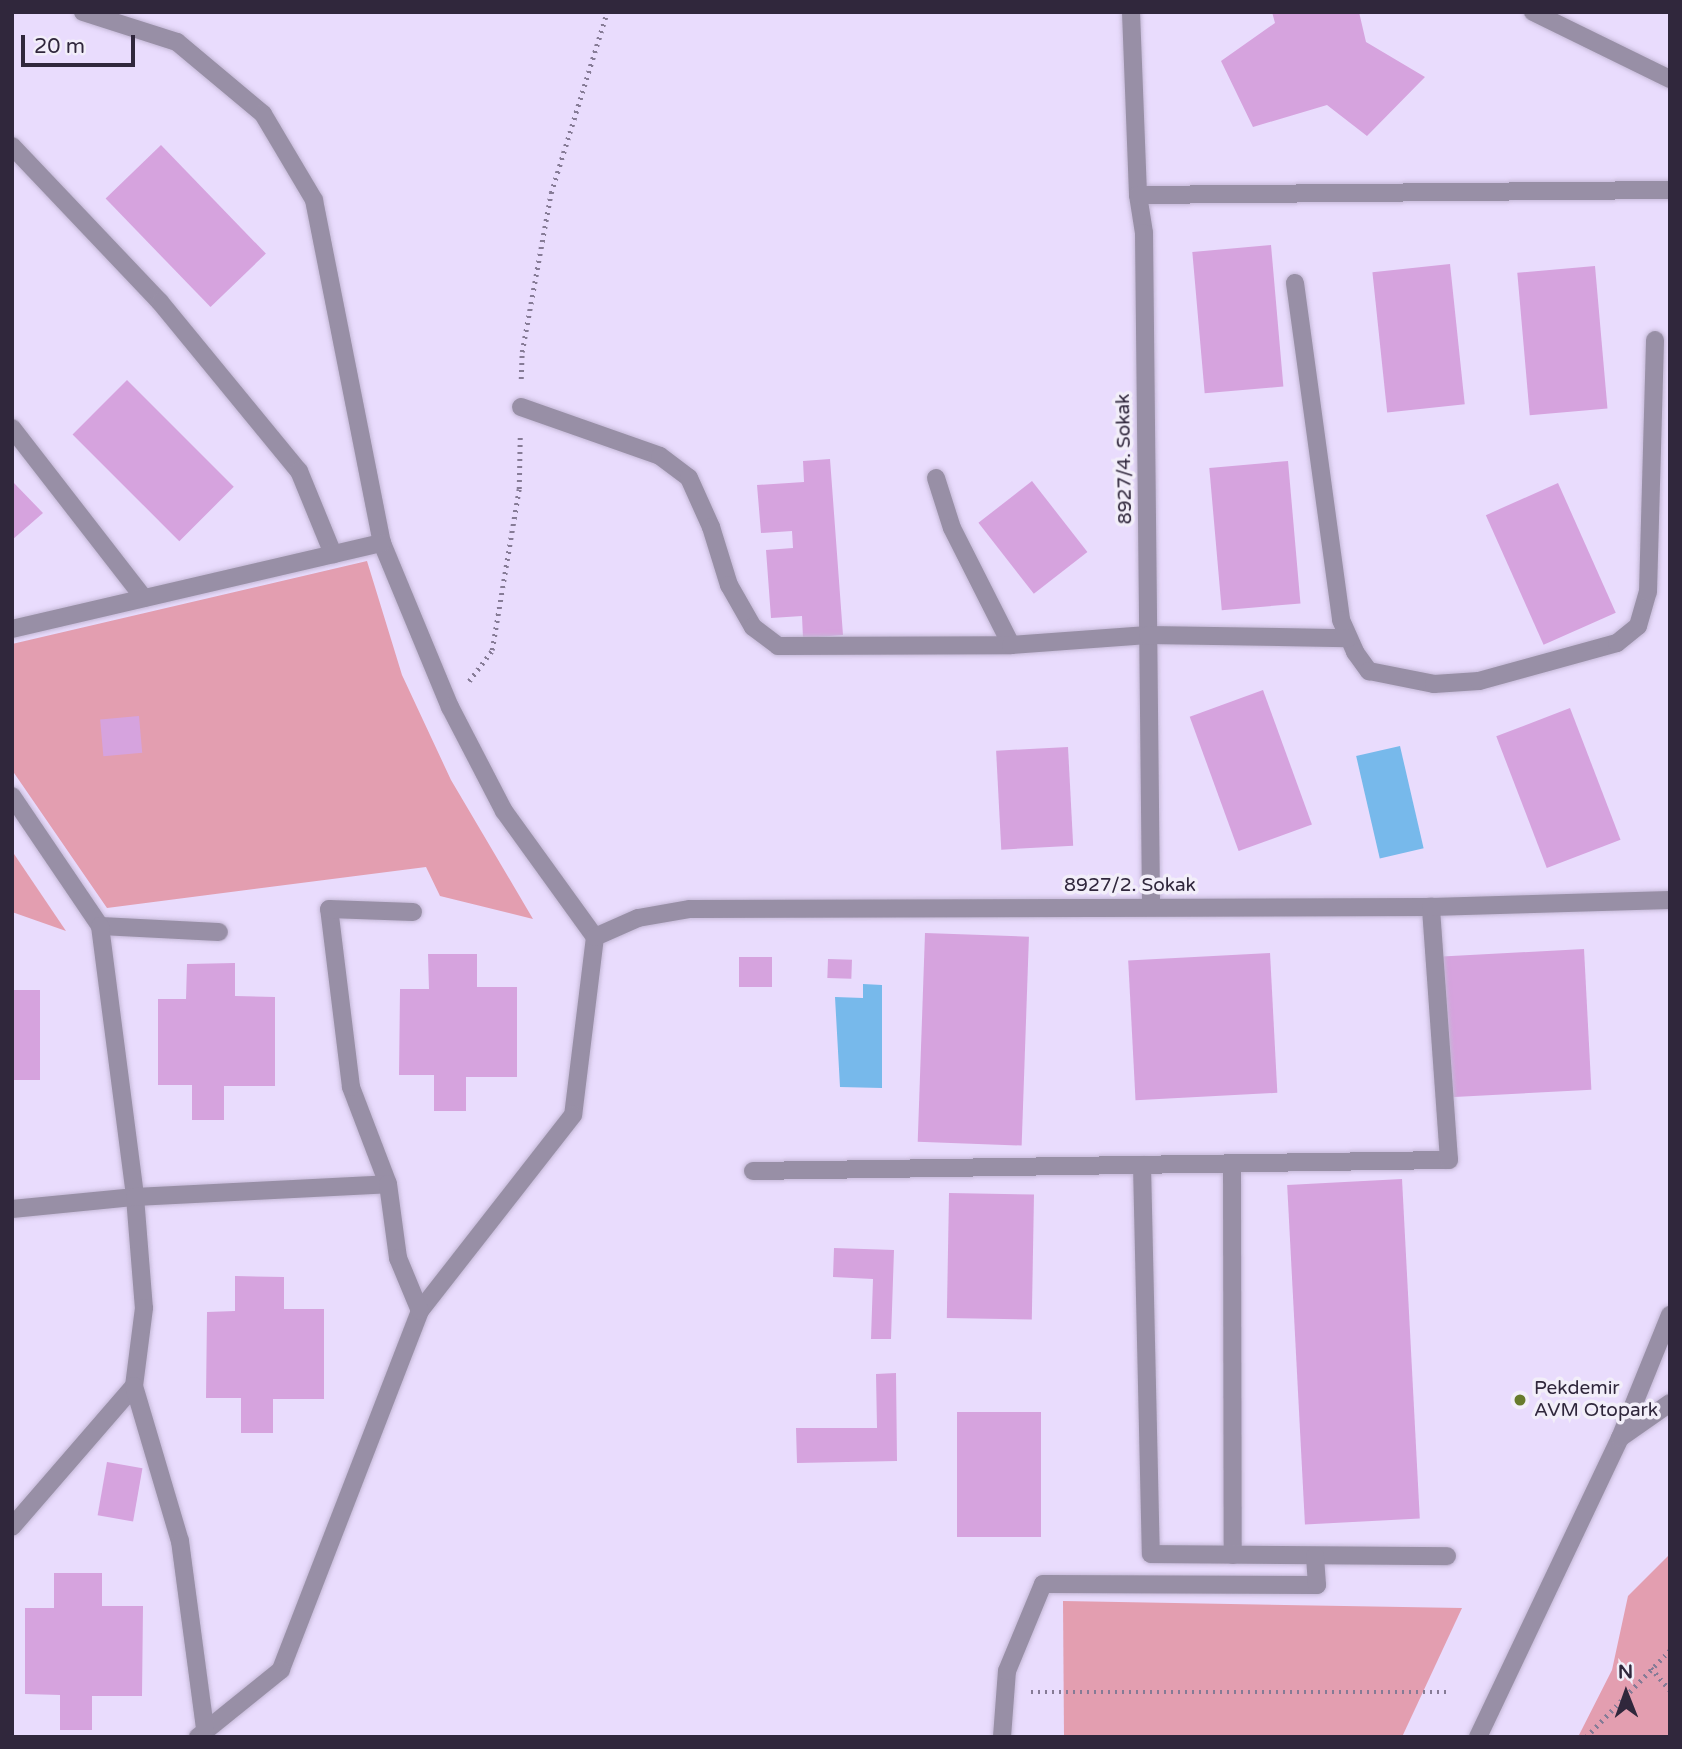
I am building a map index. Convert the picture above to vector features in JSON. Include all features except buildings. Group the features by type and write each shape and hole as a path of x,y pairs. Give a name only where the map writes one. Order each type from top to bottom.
{"street":[{"path":"83,12 177,42 263,114 314,200 382,543 450,707 504,811 595,937 573,1115 420,1311 281,1670 201,1732"},
{"name":"8927/4. Sokak","path":"1130,12 1138,195 1144,233 1151,907"},
{"path":"1533,12 1670,79"},
{"path":"12,146 160,302 299,471 333,554"},
{"path":"1138,195 1670,190"},
{"path":"1295,283 1341,620 1369,671 1434,684 1479,681 1617,643 1638,626 1648,592 1655,340"},
{"path":"520,407 660,456 688,478 711,527 729,585 753,627 778,646 1011,645 1148,635 1349,638"},
{"path":"12,428 145,598"},
{"path":"936,478 952,528 1011,645"},
{"path":"12,629 382,543"},
{"path":"12,796 100,926 135,1197 144,1308 134,1386 180,1541 201,1732"},
{"name":"8927/2. Sokak","path":"595,937 638,918 690,909 1431,907 1670,900"},
{"path":"753,1171 1449,1160 1431,907"},
{"path":"413,912 330,909 351,1087 388,1184 398,1258 420,1311"},
{"path":"100,926 219,932"},
{"path":"1232,1163 1233,1555"},
{"path":"1142,1165 1151,1554 1447,1556"},
{"path":"12,1209 135,1197 388,1184"},
{"path":"1484,1734 1620,1438 1670,1315"},
{"path":"12,1527 134,1386"},
{"path":"1620,1438 1670,1403"},
{"path":"1002,1737 1007,1671 1043,1584 1317,1585 1315,1556"}],"path":[{"path":"450,707 492,650 519,489 522,352 551,193 607,12"},
{"path":"1586,1737 1670,1650"},
{"path":"1651,1668 1670,1690"},
{"path":"1006,1692 1447,1692"}],"shaded area":[{"path":"367,561 402,675 451,780 533,919 440,896 426,867 107,908 12,770 12,644"},
{"path":"12,851 66,931 12,912"},
{"path":"1670,1554 1670,1737 1578,1737 1612,1670 1628,1596"},
{"path":"1063,1601 1462,1608 1402,1737 1064,1737"}],"water":[{"path":"1400,746 1424,848 1380,858 1356,756"},
{"path":"863,984 882,985 882,1088 840,1087 835,997 863,998"}],"place":[{"name":"Pekdemir AVM Otopark","path":"1520,1400"}]}
